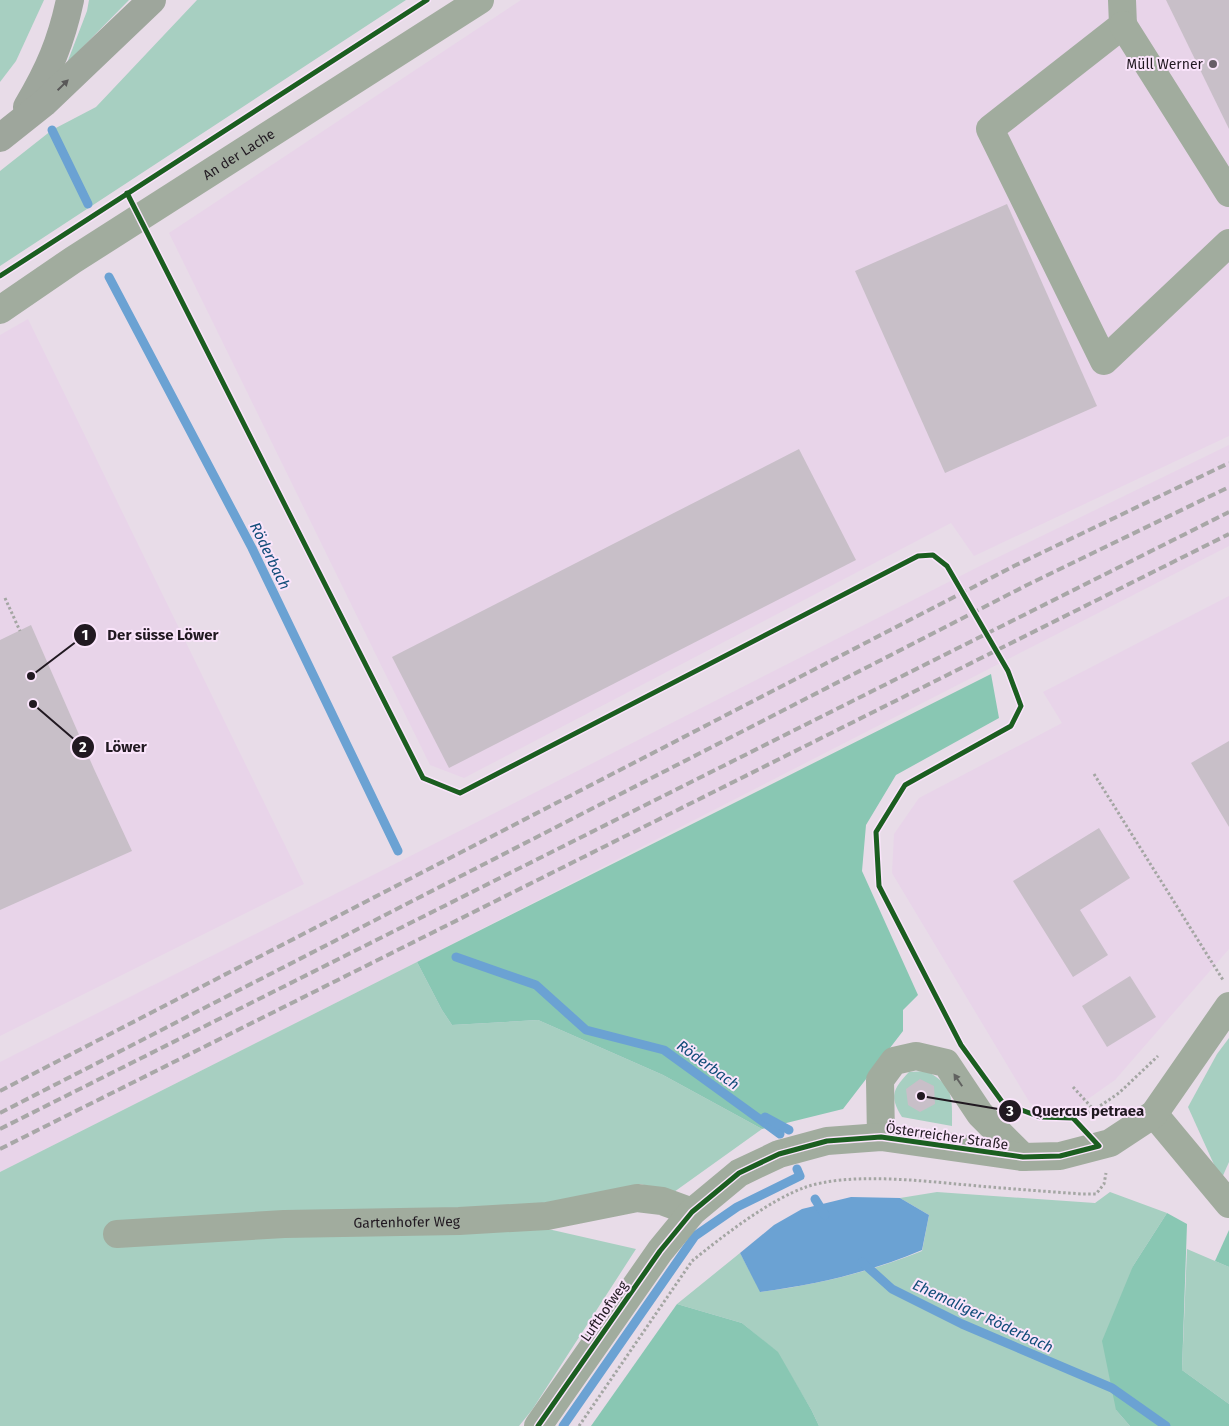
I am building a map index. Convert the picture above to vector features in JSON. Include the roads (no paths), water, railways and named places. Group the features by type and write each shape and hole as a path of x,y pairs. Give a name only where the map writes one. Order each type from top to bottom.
{"highway":[{"path":"7,133 45,77 64,30 70,0"},
{"path":"7,133 44,103 152,0"}],"street":[{"name":"An der Lache","path":"0,310 480,0"},
{"path":"1229,193 1123,12 990,128 1104,361 1229,244"},
{"name":"Österreicher Straße","path":"692,1212 739,1173 779,1154 827,1141 881,1137 1023,1158 1103,1155 1110,1143 1154,1114 1227,995"},
{"name":"Österreicher Straße","path":"881,1137 880,1080 894,1061 916,1056 946,1063 980,1114 1023,1158"},
{"path":"1154,1114 1228,1202"},
{"name":"Gartenhofer Weg","path":"116,1234 284,1224 459,1221 547,1216 637,1198 662,1200 692,1212"},
{"name":"Lufthofweg","path":"538,1426 660,1251 692,1212"}],"water":[{"path":"851,1197 900,1198 929,1215 922,1250 842,1277 760,1292 740,1253 774,1225 802,1209"}],"waterway":[{"name":"Röderbach","path":"52,130 88,204"},
{"name":"Röderbach","path":"109,277 252,548 398,851"},
{"name":"Röderbach","path":"456,957 536,985 586,1030 664,1050 780,1134"},
{"path":"765,1117 789,1130"},
{"path":"563,1426 695,1236 737,1207 800,1176 797,1169"},
{"name":"Ehemaliger Röderbach","path":"815,1199 825,1215"},
{"name":"Ehemaliger Röderbach","path":"862,1262 892,1289 962,1324 1112,1388 1166,1426"}],"railway":[{"path":"0,1091 1014,566 1229,463"},
{"path":"0,1113 1027,585 1229,487"},
{"path":"0,1129 1229,512"},
{"path":"0,1149 1229,534"}],"place":[{"name":"Müll Werner","path":"1213,64"},
{"name":"Der süsse Löwer","path":"31,676"},
{"name":"Löwer","path":"33,704"},
{"name":"Quercus petraea","path":"921,1096"}]}
